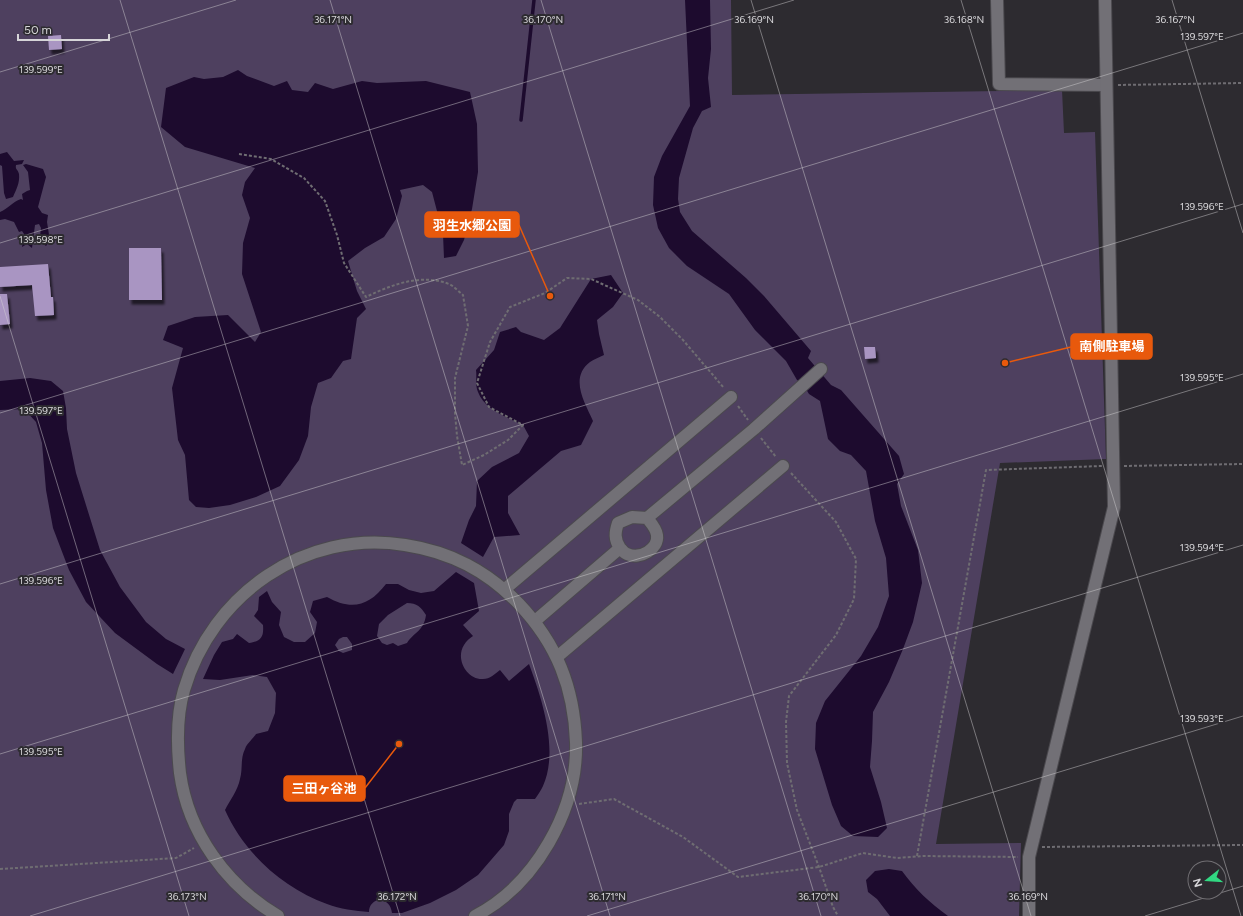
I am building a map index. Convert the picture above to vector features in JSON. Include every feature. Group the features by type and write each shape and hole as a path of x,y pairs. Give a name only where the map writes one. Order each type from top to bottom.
{"street":[{"path":"997,0 999,84 1106,85"},
{"path":"1029,916 1030,852 1114,507 1104,0"},
{"path":"647,518 656,530 657,536 654,546 650,551 644,554 633,556 626,554 620,548 615,537 618,522 632,517 647,518 754,429 821,369"},
{"path":"505,589 732,397"},
{"path":"557,657 783,466"},
{"path":"278,916 254,900 235,883 218,863 204,842 191,814 182,784 178,753 180,714 184,692 194,662 208,635 226,610 248,588 274,570 301,557 331,547 361,542 392,543 422,548 452,557 473,568 505,589 535,621 557,657 568,686 574,716 576,746 573,776 566,806 555,832 541,856 524,878 503,897 475,916"},
{"path":"535,621 620,548"}],"path":[{"path":"1106,85 1243,83"},
{"path":"239,154 271,159 304,178 325,201 337,234 344,263 366,297"},
{"path":"917,856 986,470 1243,464"},
{"path":"566,806 614,800 683,838 738,877 819,867 863,853 897,858 917,856 1243,845"},
{"path":"0,869 176,858 204,842"}],"shaded area":[{"path":"0,0 731,0 732,95 1062,90 1064,133 1095,132 1106,459 1000,463 936,844 1021,843 1019,916 0,916"},
{"path":"685,0 710,0 711,49 708,78 711,107 702,111 693,128 679,178 678,199 680,212 692,231 746,278 764,296 811,351 808,358 831,385 841,390 899,456 904,474 897,484 901,506 918,550 922,583 913,622 903,649 889,682 873,712 870,767 881,802 887,828 878,837 853,836 841,826 832,805 815,749 816,723 825,701 861,656 878,627 889,596 886,558 875,521 866,471 851,455 840,451 828,439 820,401 809,394 803,384 797,380 786,361 755,330 729,294 687,266 669,248 658,228 653,205 654,177 662,156 690,106"},
{"path":"238,70 247,76 274,86 287,81 292,90 308,92 315,83 333,89 362,81 377,83 426,81 470,92 477,124 478,172 472,209 464,240 456,256 444,258 443,234 432,192 423,185 400,190 402,196 396,219 384,237 365,248 348,261 357,291 366,309 357,318 351,359 343,361 331,378 318,383 311,407 308,436 299,460 280,486 256,497 230,505 209,508 196,507 189,500 185,455 178,440 172,388 183,348 163,340 168,326 195,317 228,315 255,342 261,332 242,274 243,243 250,218 242,195 245,182 255,168 185,147 161,127 166,88 194,77 204,79 223,77"},
{"path":"7,152 14,161 24,160 22,164 16,165 19,180 13,197 6,199 4,193 2,166 0,165 0,154"},
{"path":"26,164 43,169 46,177 38,207 42,213 48,215 47,222 50,241 46,246 42,243 40,236 41,228 39,224 35,225 32,248 27,244 22,247 24,234 22,231 19,232 14,222 5,219 0,220 0,212 18,200 23,200 22,194 30,190 28,172 23,165"},
{"path":"611,275 623,293 613,307 597,320 604,355 590,362 580,375 583,399 593,421 581,445 561,451 508,496 508,513 520,535 494,537 483,557 461,543 469,520 476,506 477,481 492,467 519,453 529,436 523,425 497,412 485,403 478,392 476,370 494,350 500,332 516,327 521,332 544,340 560,328 591,279"},
{"path":"30,378 51,381 63,391 66,408 67,429 76,473 100,550 120,587 146,622 166,639 185,649 173,674 115,633 86,602 69,570 53,528 46,490 42,443 36,422 24,409 0,410 0,381"},
{"path":"456,572 474,583 479,611 463,625 473,636 465,644 461,656 464,668 472,676 486,679 500,670 509,681 529,664 539,693 547,725 549,741 548,772 543,786 535,799 517,799 514,802 509,814 509,831 504,845 478,875 456,890 430,903 402,913 392,913 388,904 379,899 372,904 369,912 348,910 332,906 295,889 280,879 243,841 225,810 239,783 243,753 246,747 256,734 268,731 275,713 276,693 267,677 253,675 220,680 203,679 222,642 233,639 237,634 249,643 261,638 263,633 263,625 254,616 258,610 259,597 267,591 272,602 281,612 279,625 284,637 294,642 305,642 315,633 317,622 310,612 313,601 327,597 344,604 360,604 373,597 386,584 398,584 409,590 421,593 434,591","holes":["407,603 416,605 424,612 426,615 423,625 407,643 398,646 393,643 387,645 382,643 377,636 379,624 388,615","347,637 352,644 352,650 343,653 339,651 335,645 339,639"]},
{"path":"889,869 902,871 923,895 948,916 890,916 877,899 868,892 866,880 875,871"}],"building":[{"path":"61,35 62,49 49,50 48,36"},
{"path":"129,248 161,248 162,300 129,300"},
{"path":"48,264 54,315 35,316 32,285 0,287 0,267"},
{"path":"0,294 7,294 10,324 0,325"},
{"path":"864,347 875,347 876,358 865,359"}],"waterway":[{"path":"521,120 534,0"}],"place":[{"name":"羽生水郷公園","path":"550,296"},
{"name":"南側駐車場","path":"1005,363"},
{"name":"三田ヶ谷池","path":"399,744"}]}
